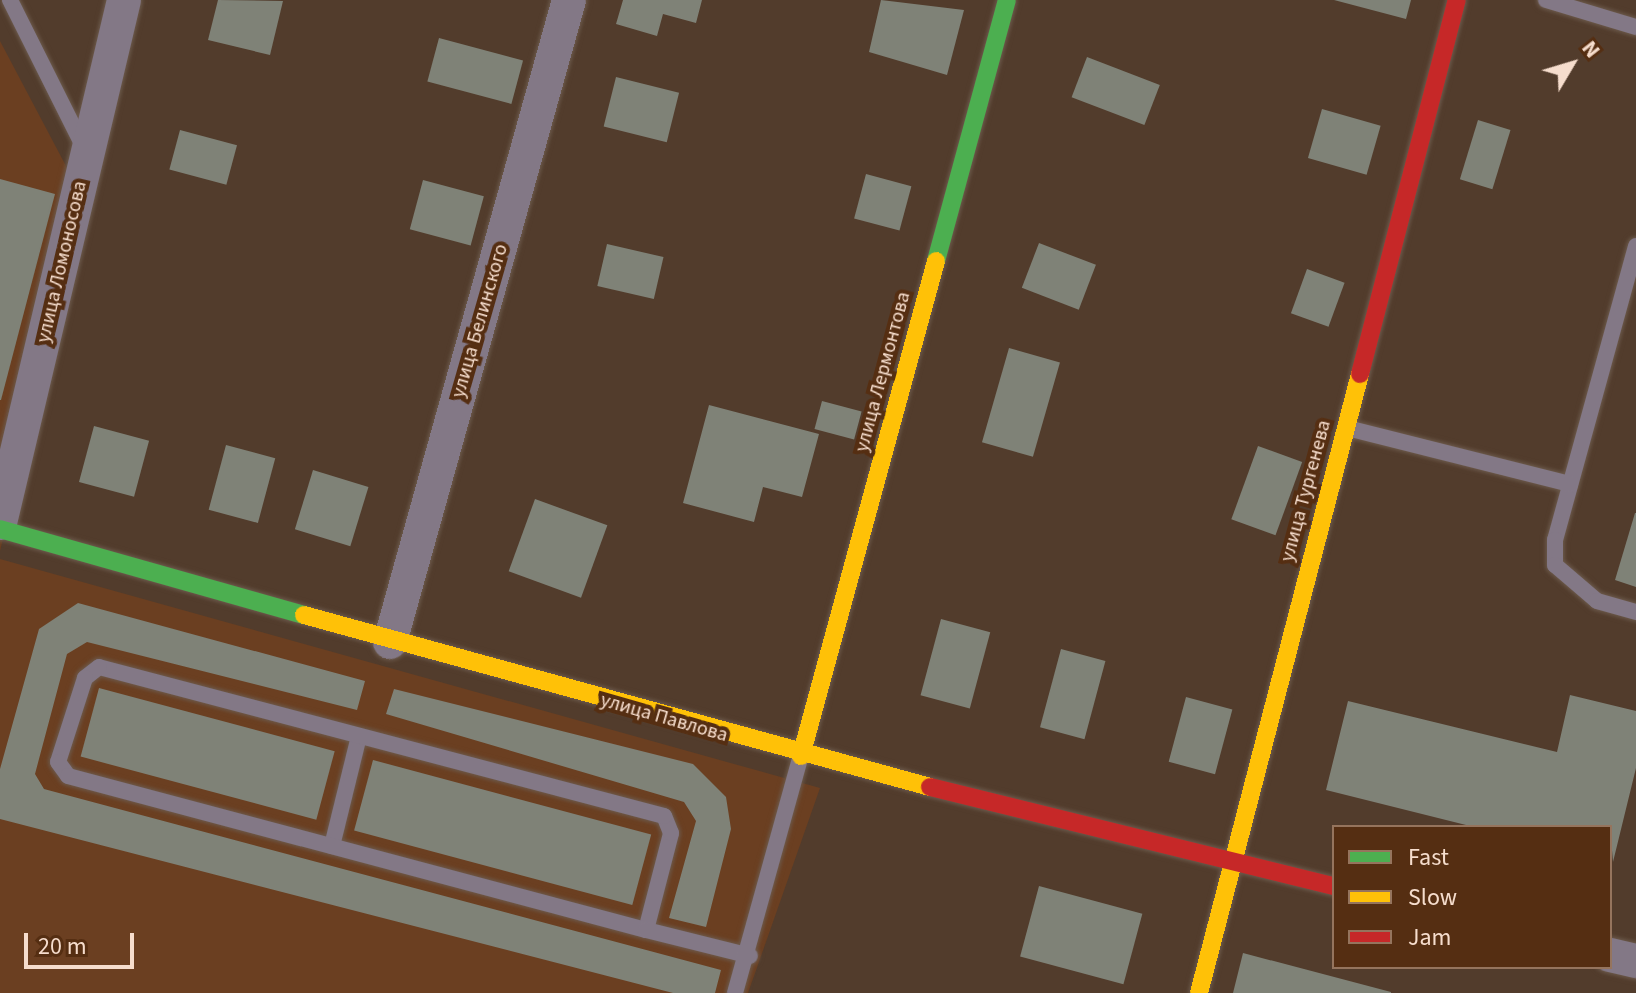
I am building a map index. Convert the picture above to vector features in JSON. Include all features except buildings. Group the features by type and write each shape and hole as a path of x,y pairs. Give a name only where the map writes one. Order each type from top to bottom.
{"street":[{"name":"улица Ломоносова","path":"0,526 124,0"},
{"name":"улица Белинского","path":"390,642 569,0"},
{"name":"улица Лермонтова","path":"801,756 1007,0"},
{"name":"улица Тургенева","path":"1199,993 1231,860 1457,0"},
{"name":"улица Павлова","path":"0,526 390,642 801,756 1332,885"},
{"path":"1612,955 1636,961"}],"lane":[{"path":"10,0 87,155"},
{"path":"1546,0 1636,27"},
{"path":"1636,246 1570,484 1555,565 1597,601 1636,612"},
{"path":"1345,428 1570,484"},
{"path":"646,930 671,833 664,816 99,667 85,678 58,762 68,776 646,930 750,956"},
{"path":"332,846 359,736"},
{"path":"735,993 750,956 801,756"}],"shaded area":[{"path":"0,41 85,202 0,551"},
{"path":"0,559 820,788 748,993 0,993"}],"traffic: fast":[{"path":"936,261 1007,0"},
{"path":"0,529 304,615"}],"traffic: slow":[{"path":"801,756 936,261"},
{"path":"1199,993 1360,374"},
{"path":"304,615 930,787"}],"traffic: jam":[{"path":"1360,374 1457,0"},
{"path":"930,787 1332,886"}]}
